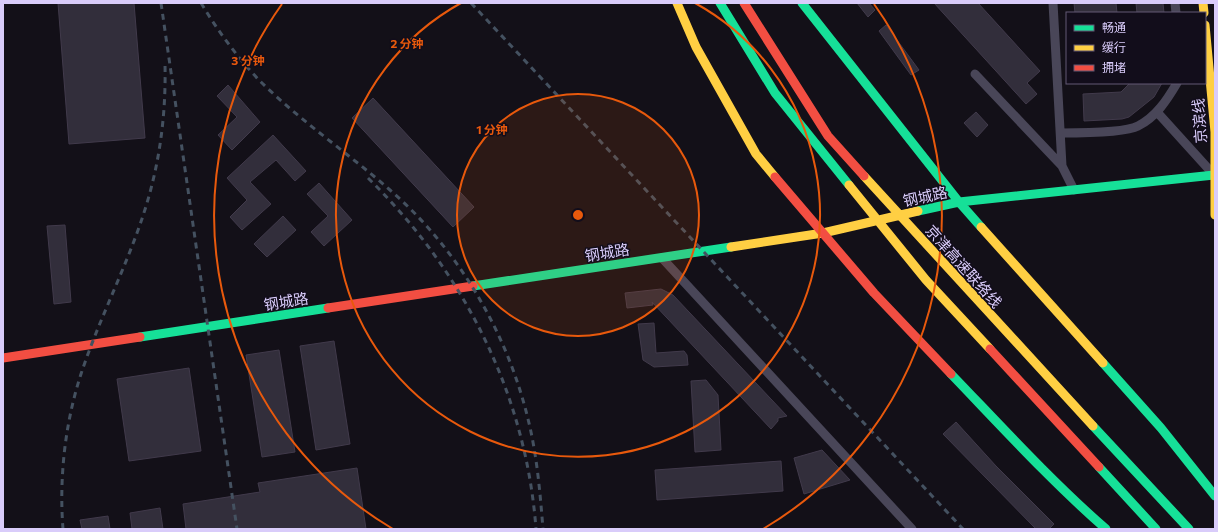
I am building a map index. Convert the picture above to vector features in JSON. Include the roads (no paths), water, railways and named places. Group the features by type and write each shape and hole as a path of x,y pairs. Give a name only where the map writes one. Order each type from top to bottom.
{"main road":[{"path":"677,3 696,47 756,154 874,293 1017,443 1083,509 1106,529"},
{"path":"720,3 775,93 926,280 1156,529"},
{"name":"京津高速联络线","path":"744,3 828,136 942,263 1189,529"},
{"path":"802,3 959,202 1161,428 1215,496"},
{"name":"京滨线","path":"1206,28 1211,43 1215,132 1215,215"},
{"name":"钢城路","path":"3,358 662,258 823,232 959,202 1215,175"}],"street":[{"path":"1053,3 1062,166"},
{"path":"975,74 1062,166 1074,190"},
{"path":"1061,134 1111,131 1137,127 1157,112 1176,84"},
{"path":"1157,112 1215,175"},
{"path":"662,258 912,529"}],"railway":[{"path":"161,3 237,529"},
{"path":"201,3 229,45 253,74 293,111 390,190 415,213 458,265 477,294 507,355 519,387 528,419 536,460 543,529"},
{"path":"471,3 963,529"},
{"path":"63,529 62,490 64,451 75,393 89,351 134,241 149,196 157,164 162,131 165,98 165,64"},
{"path":"368,178 402,215 433,254 461,295 484,338 504,383 519,430 530,479 536,529"}]}
